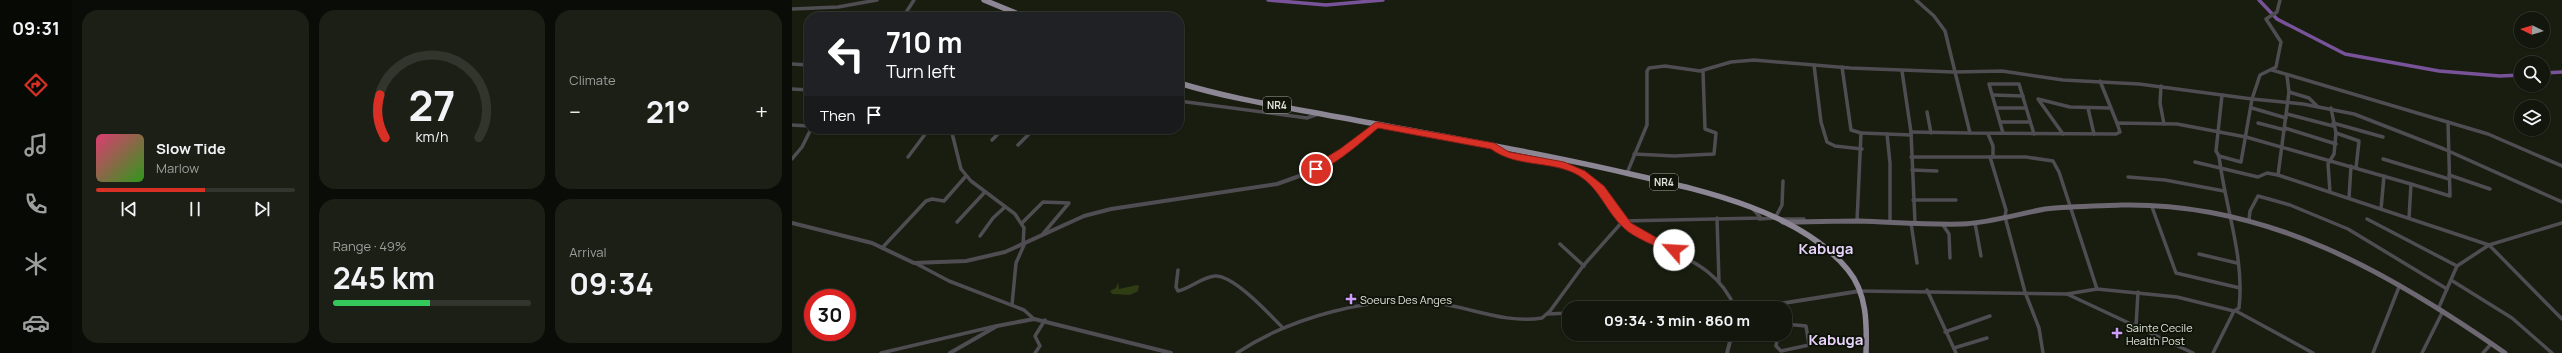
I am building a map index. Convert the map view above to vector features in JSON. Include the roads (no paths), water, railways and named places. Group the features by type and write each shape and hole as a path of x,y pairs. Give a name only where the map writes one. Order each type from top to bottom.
{"highway":[{"path":"984,0 1013,12"},
{"name":"NR4","path":"1184,85 1207,92 1627,172 1712,193 1752,208 1782,222 1816,241 1834,254 1847,269 1860,291 1866,316 1866,353"}],"main road":[{"path":"1782,222 1857,221 1943,225 1975,223 2047,209 2122,205 2180,208 2249,220 2324,246 2399,287 2442,308 2505,353"}],"street":[{"path":"792,9 838,7 877,0"},
{"path":"906,12 914,0"},
{"path":"1916,0 1938,18 1945,28 1970,133"},
{"path":"2219,156 2241,162 2252,108 2252,99 2260,75 2272,70 2277,63 2281,42 2266,18 2275,13 2280,0"},
{"path":"1627,172 1647,125 1647,70 1665,66 1703,71 1731,62 1750,60 1902,71 1955,72 1996,70 2063,80 2100,81 2161,86 2252,99 2331,108 2364,118 2450,152 2562,202"},
{"path":"792,64 804,65"},
{"path":"1814,65 1821,122 1827,142 1835,146 1862,149"},
{"path":"1842,67 1851,130 1861,133 2118,134 2117,123 2100,81"},
{"path":"2272,70 2287,76 2448,122 2509,142 2562,166"},
{"path":"1634,154 1674,156 1714,154 1716,133 1705,129 1703,71"},
{"path":"1902,71 1911,134 1914,200 1913,223 1917,263"},
{"path":"2278,175 2287,116 2286,103 2289,92 2287,76"},
{"path":"2003,133 1989,84 2019,84 2034,134"},
{"path":"2161,86 2160,103 2164,124"},
{"path":"792,89 804,90"},
{"path":"2289,92 2309,98 2317,106"},
{"path":"1993,95 2023,96"},
{"path":"2213,353 2240,303 2237,263 2219,168 2219,156 2216,151 2222,95"},
{"path":"2063,134 2038,99 2070,108 2110,108"},
{"path":"1184,103 1307,118 1321,113"},
{"path":"1997,108 2026,108"},
{"path":"2088,108 2094,134"},
{"path":"2252,108 2333,124 2383,137"},
{"path":"2330,192 2328,164 2334,154 2336,144 2336,133 2331,108"},
{"path":"1927,112 1931,133"},
{"path":"2000,122 2030,122"},
{"path":"2117,123 2164,124 2246,137 2330,159 2450,196 2448,122"},
{"path":"2258,123 2285,129 2336,144"},
{"path":"914,263 966,261 991,257 1023,245 1084,216 1111,209 1259,188 1284,182 1326,163 1376,125"},
{"path":"792,126 804,126"},
{"path":"1857,221 1862,149 1861,133"},
{"path":"2336,133 2359,141 2356,168"},
{"path":"792,158 802,147 808,134"},
{"path":"908,157 924,134"},
{"path":"952,134 960,165 966,176 1005,207 1022,224 1023,245 1016,263 1012,305"},
{"path":"992,140 999,134"},
{"path":"1018,145 1029,134"},
{"path":"1887,134 1890,163 1890,222"},
{"path":"1988,134 1993,146 1992,157 2006,210 2005,217 2025,292 2039,328 2043,353"},
{"path":"1494,146 1506,155 1564,166 1582,173 1601,188 1623,221 1638,233 1698,264 1730,292 1733,301"},
{"path":"1911,157 2026,157 2052,161 2057,167 2072,207 2097,290"},
{"path":"2383,159 2490,189"},
{"path":"2195,162 2258,177 2267,173 2278,175 2489,245 2562,319"},
{"path":"2349,198 2351,166"},
{"path":"1912,170 1937,171"},
{"path":"882,248 926,201 932,199 944,201 966,176"},
{"path":"2381,209 2384,176"},
{"path":"2128,178 2165,180 2224,191"},
{"path":"1774,218 1781,209 1783,181"},
{"path":"2409,218 2411,184"},
{"path":"958,222 985,192"},
{"path":"2249,220 2250,210 2258,196 2284,203 2360,235 2447,289"},
{"path":"1914,200 1956,200"},
{"path":"1022,224 1043,202 1069,203 1040,237"},
{"path":"980,236 993,218 1005,207"},
{"path":"2152,207 2176,273 2240,288"},
{"path":"1752,208 1761,218 1756,219"},
{"path":"1717,218 1719,281"},
{"path":"1237,353 1283,328 1323,315 1409,302 1438,304 1475,312 1526,319 1541,318 1548,314 1584,266 1623,221 1774,218 1846,221"},
{"path":"2367,219 2457,266"},
{"path":"792,222 831,231 882,248 949,281 1012,305 1028,313 1034,319"},
{"path":"1975,223 1981,256"},
{"path":"2422,353 2442,308 2447,289 2457,266 2489,245 2562,223"},
{"path":"1943,225 1949,234 1950,258"},
{"path":"1560,244 1584,266"},
{"path":"2200,254 2237,263"},
{"path":"1178,270 1176,287 1178,291 1214,277 1221,276 1248,294 1283,328"},
{"path":"2451,280 2512,318 2552,353"},
{"path":"2373,353 2399,287"},
{"path":"1928,290 1945,332 1956,353"},
{"path":"1792,303 1860,291 1928,290 2067,294 2097,290 2138,292 2178,297 2235,311 2313,353"},
{"path":"2136,326 2138,292"},
{"path":"2067,294 2193,353"},
{"path":"1548,314 1562,313"},
{"path":"1945,332 1990,316"},
{"path":"881,353 1034,319 1045,320 1171,353"},
{"path":"1035,353 1040,346 1035,336 1045,320"},
{"path":"1777,341 1776,346 1781,350 1793,350 1809,345 1806,326 1792,325"},
{"path":"950,353 998,326"},
{"path":"1954,348 1987,338"},
{"path":"1727,353 1730,341"},
{"path":"2483,353 2492,343"}],"waterway":[{"path":"1268,0 1326,5 1383,0"},
{"path":"2259,0 2277,19 2345,54 2439,71 2500,76 2514,75"},
{"path":"2550,73 2562,72"}],"place":[{"name":"Soeurs Des Anges","path":"1351,299"},
{"name":"Sainte Cecile Health Post","path":"2117,333"}],"district":[{"name":"Kabuga","path":"1826,248"},
{"name":"Kabuga","path":"1836,339"}]}
